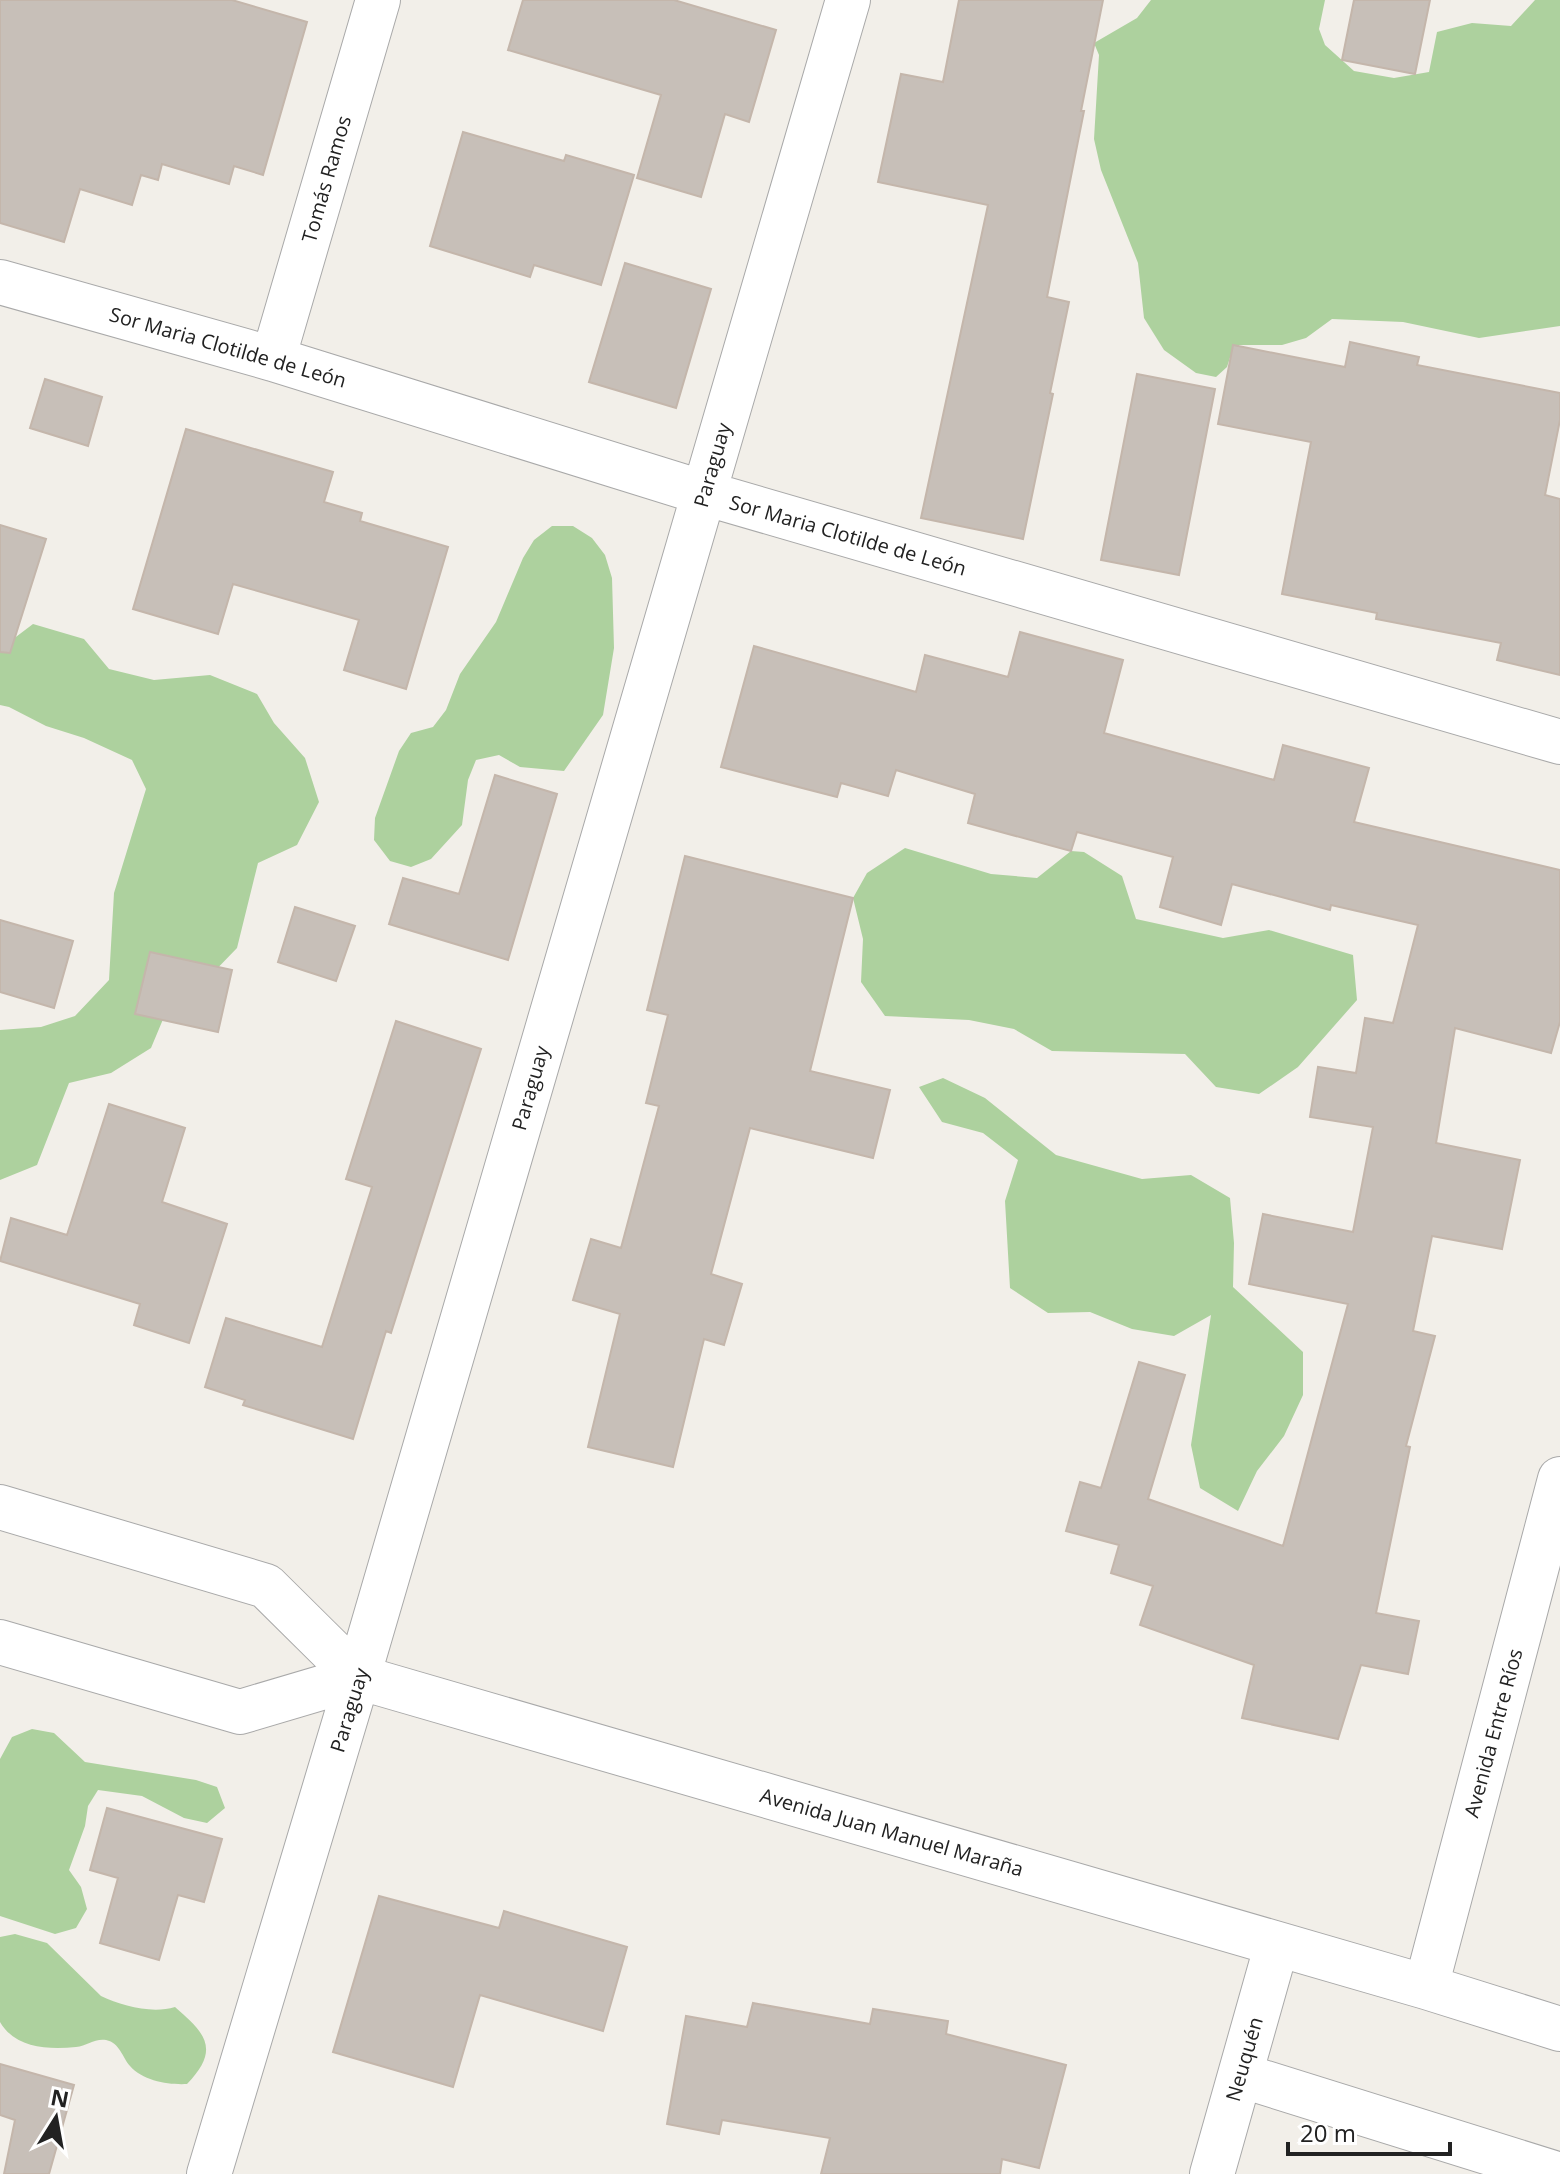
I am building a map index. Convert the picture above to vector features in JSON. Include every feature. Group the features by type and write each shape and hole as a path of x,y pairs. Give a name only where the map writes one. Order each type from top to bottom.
{"street":[{"name":"Tomás Ramos","path":"273,359 378,0"},
{"name":"Paraguay","path":"209,2174 358,1677 848,0"},
{"name":"Sor Maria Clotilde de León","path":"0,282 273,359 704,493 1560,742"},
{"name":"Avenida Entre Ríos","path":"1426,1987 1560,1479"},
{"name":"Avenida Juan Manuel Maraña","path":"0,1507 266,1586 358,1677 1426,1987 1560,2029"},
{"path":"0,1642 240,1712 358,1677"},
{"name":"Neuquén","path":"1212,2174 1277,1944"},
{"path":"1240,2075 1557,2174"}],"green space":[{"path":"1151,0 1325,0 1319,29 1325,45 1354,71 1394,78 1429,72 1437,32 1472,23 1511,26 1535,0 1560,0 1560,326 1479,338 1403,322 1332,319 1306,338 1282,345 1234,345 1227,367 1216,377 1196,373 1164,350 1144,318 1138,263 1101,170 1094,139 1099,55 1094,43 1137,18"},
{"path":"552,526 573,526 592,538 605,555 612,578 614,648 603,715 564,771 520,767 499,755 476,760 468,780 462,825 431,859 411,867 390,861 374,840 375,818 399,751 411,733 433,727 446,710 460,674 496,622 523,558 534,540"},
{"path":"33,624 84,639 109,669 154,680 210,675 257,694 274,723 305,758 319,802 297,845 258,863 237,948 207,979 169,1005 151,1048 111,1073 69,1083 37,1165 0,1180 0,1030 41,1027 75,1016 109,980 114,893 146,789 132,760 0,705 0,649"},
{"path":"905,848 991,874 1037,878 1071,851 1084,852 1122,876 1136,919 1223,938 1269,930 1353,955 1357,1000 1298,1067 1259,1094 1216,1087 1185,1054 1052,1051 1014,1029 969,1020 885,1016 861,982 863,939 853,898 867,873"},
{"path":"943,1078 985,1098 1056,1155 1142,1179 1191,1175 1230,1198 1234,1243 1233,1287 1303,1352 1303,1395 1284,1436 1257,1471 1238,1511 1200,1488 1191,1445 1211,1315 1174,1336 1132,1329 1090,1312 1048,1313 1010,1288 1005,1201 1018,1160 983,1133 942,1122 919,1087"},
{"path":"32,1729 54,1733 85,1762 196,1780 217,1787 225,1808 207,1823 184,1818 142,1796 98,1790 88,1806 85,1826 69,1870 81,1887 87,1909 76,1928 55,1934 0,1916 0,1759 12,1737"},
{"path":"15,1934 47,1943 101,1996 137,2008 157,2010 175,2007 194,2025 205,2042 204,2061 197,2072 187,2084 164,2083 135,2071 118,2047 106,2040 54,2048 23,2042 6,2031 0,2022 0,1937"}],"building":[{"path":"0,0 232,0 307,22 263,175 234,166 229,184 162,164 158,180 141,175 132,205 80,189 64,242 0,223"},
{"path":"523,0 674,0 776,30 749,122 725,114 701,197 637,178 661,95 508,50"},
{"path":"959,0 1103,0 1047,297 1069,302 1023,539 921,518 988,205 878,182 901,74 943,82"},
{"path":"1354,0 1430,0 1415,74 1342,60"},
{"path":"463,132 564,161 566,155 634,175 601,285 534,265 530,277 430,246"},
{"path":"625,263 711,289 676,408 589,382"},
{"path":"1350,342 1419,357 1417,365 1560,393 1560,420 1545,495 1560,499 1560,675 1497,660 1501,643 1376,619 1377,613 1282,594 1311,442 1218,424 1233,345 1345,367"},
{"path":"1137,374 1215,389 1179,575 1101,560"},
{"path":"45,379 102,397 88,446 30,428"},
{"path":"186,429 333,472 324,502 362,513 360,521 448,547 406,689 344,670 359,620 233,584 218,634 133,609"},
{"path":"0,525 46,539 10,653 0,652"},
{"path":"1020,632 1123,660 1104,733 1274,780 1283,745 1369,768 1354,822 1560,870 1560,1022 1551,1053 1455,1028 1436,1143 1520,1160 1502,1249 1432,1236 1413,1331 1435,1336 1406,1446 1410,1447 1376,1613 1419,1621 1408,1674 1361,1665 1338,1739 1242,1718 1254,1665 1140,1625 1153,1586 1111,1573 1119,1545 1066,1531 1080,1482 1101,1488 1139,1362 1185,1375 1148,1499 1283,1546 1348,1304 1249,1284 1263,1214 1353,1232 1373,1127 1310,1117 1318,1067 1356,1073 1365,1018 1393,1023 1418,925 1331,905 1330,910 1232,884 1221,925 1160,907 1173,857 1077,832 1071,851 968,823 975,794 896,770 888,796 841,783 837,797 721,767 754,646 916,692 925,655 1008,677"},
{"path":"495,775 557,794 508,960 389,924 403,878 459,894"},
{"path":"685,856 853,898 810,1071 890,1090 873,1158 750,1128 711,1274 742,1284 724,1345 704,1339 673,1467 588,1447 620,1314 573,1300 591,1239 621,1248 659,1106 646,1103 668,1015 647,1010"},
{"path":"295,907 355,926 336,981 278,962"},
{"path":"0,920 73,941 54,1008 0,992"},
{"path":"150,952 232,970 218,1032 135,1014"},
{"path":"396,1021 481,1049 391,1333 386,1331 353,1439 243,1405 245,1400 205,1387 226,1318 322,1347 372,1187 346,1179"},
{"path":"109,1104 185,1128 162,1202 227,1224 189,1343 134,1325 140,1304 0,1261 11,1218 67,1235"},
{"path":"107,1808 222,1839 204,1902 178,1895 159,1960 100,1943 118,1878 90,1870"},
{"path":"379,1896 499,1928 504,1911 627,1947 603,2031 480,1995 453,2087 333,2052"},
{"path":"753,2003 870,2024 873,2009 948,2021 946,2034 1066,2065 1039,2168 1002,2159 1000,2174 821,2174 830,2138 722,2120 719,2134 667,2124 686,2016 747,2027"},
{"path":"0,2064 74,2085 49,2174 4,2174 15,2120 0,2115"}]}
